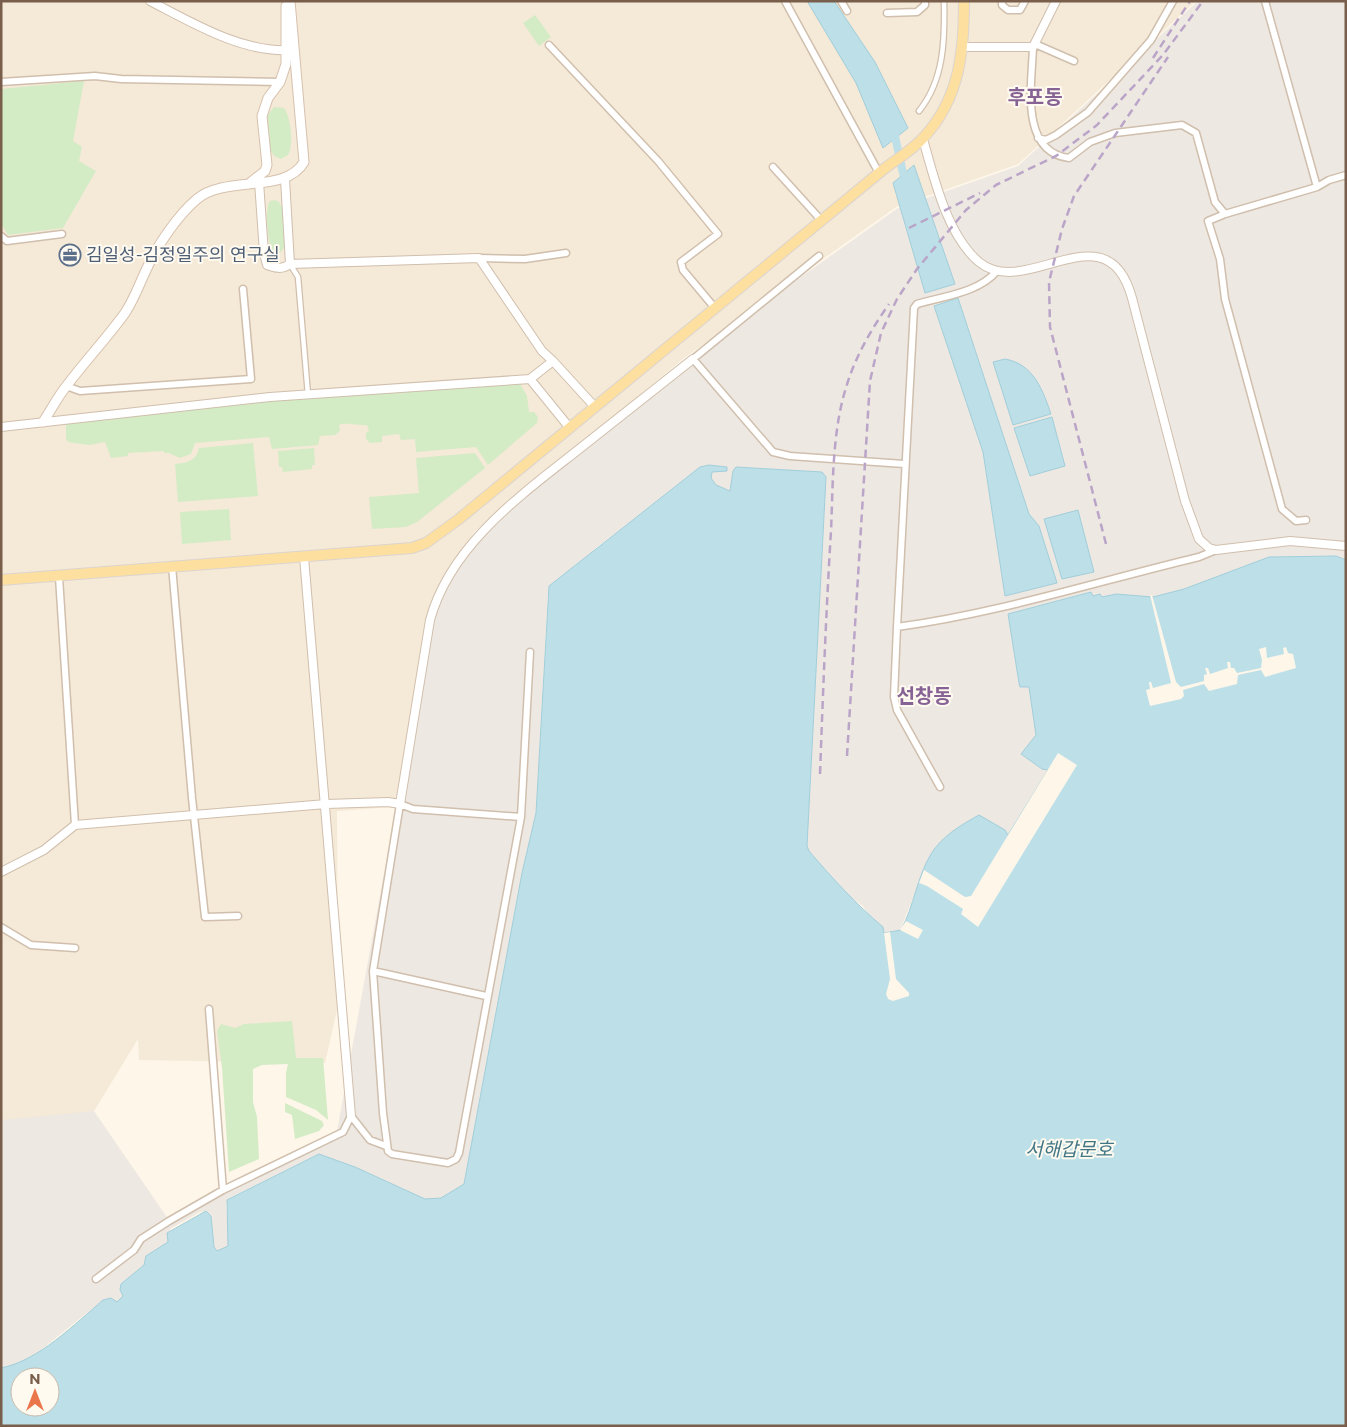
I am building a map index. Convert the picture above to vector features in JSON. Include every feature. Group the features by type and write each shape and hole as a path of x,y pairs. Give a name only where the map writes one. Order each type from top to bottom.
{"main road":[{"path":"43,422 66,386 124,314 139,291 155,252 195,200 206,192 223,186 285,179 296,173 304,162 286,1"},
{"path":"248,183 265,172 268,165 262,116 268,98 280,82 291,50 290,1"},
{"path":"1,580 59,577 172,566 412,548 426,543 459,519 714,307 879,172 923,139 937,121 949,99 960,72 964,47 964,1"}],"street":[{"path":"150,1 191,22 239,42 291,50"},
{"path":"785,1 879,172"},
{"path":"841,1 847,11"},
{"path":"887,13 917,12 925,5 925,1"},
{"path":"919,111 928,100 944,54 944,1"},
{"path":"1002,1 1002,5 1008,10 1020,10 1025,1"},
{"path":"1056,1 1034,45 1032,116 1038,138 1056,156 1068,158 1090,142 1115,133 1172,125 1189,127 1196,133 1216,202 1225,214"},
{"path":"1038,138 1046,140 1056,135 1088,112 1151,40 1173,1"},
{"path":"1265,1 1317,187"},
{"path":"549,45 658,161 718,234 682,262 684,270 714,307"},
{"path":"964,47 1034,45 1074,61"},
{"path":"1,82 94,76 121,79 280,82"},
{"path":"923,139 938,192 954,226 974,257 984,265 997,271 1020,270 1093,256 1116,266 1129,287 1195,530 1204,545 1216,550"},
{"path":"773,167 821,220"},
{"path":"1306,520 1296,521 1282,509 1225,299 1220,259 1208,221 1225,214 1317,187 1329,180 1346,175"},
{"path":"285,179 290,264 298,278 308,396"},
{"path":"259,182 264,253 267,265 276,268 286,267 290,264 479,258 525,259 566,253"},
{"path":"1,236 7,241 62,234"},
{"path":"530,652 521,817 456,1159 448,1163 442,1163 392,1154 386,1146 373,971 430,620 439,593 479,536 498,515 818,256"},
{"path":"479,258 542,351 594,407"},
{"path":"940,787 897,710 894,697 904,464 913,314 917,304 979,286 989,280 997,271"},
{"path":"66,386 80,391 251,379 243,289"},
{"path":"693,359 773,452 784,456 904,464"},
{"path":"1,426 270,397 308,396 530,379 553,361"},
{"path":"530,379 569,428"},
{"path":"897,627 938,622 1199,557 1216,550 1290,541 1346,546"},
{"path":"96,1279 134,1250 141,1238 223,1190 327,1142 343,1132 351,1116 304,557"},
{"path":"172,566 192,798 206,917 238,916"},
{"path":"59,577 75,825"},
{"path":"1,872 44,850 75,825 326,804 388,802 414,809 521,817"},
{"path":"1,927 31,945 74,948"},
{"path":"373,971 486,996"},
{"path":"209,1008 223,1190"},
{"path":"351,1116 370,1140 386,1146"}],"shaded area":[{"path":"1,1 1196,1 1018,164 896,207 684,358 474,532 435,594 394,807 337,811 338,1005 325,1063 139,1060 138,1039 94,1111 1,1131"},
{"path":"1198,1 1346,1 1346,560 1336,556 1269,557 1184,589 1153,597 1116,594 1102,597 1092,596 1091,592 1009,614 1019,683 1029,687 1036,730 1034,739 1021,754 1048,770 1008,835 931,854 900,930 884,933 879,923 870,917 863,906 849,896 809,851 807,846 826,477 821,472 736,467 731,491 716,485 711,478 712,472 725,466 703,466 597,547 548,592 536,813 522,873 464,1184 441,1198 425,1199 355,1167 319,1154 230,1198 226,1204 229,1235 228,1246 222,1250 217,1251 214,1247 211,1216 206,1211 198,1213 170,1229 168,1242 146,1256 144,1265 120,1290 123,1297 121,1299 117,1302 103,1300 37,1353 27,1367 10,1367 10,1417 1,1426 1,1120 94,1111 171,1223 337,1131 435,594 474,537 684,360 898,208 1018,166"}],"green space":[{"path":"535,15 551,37 539,46 523,23"},
{"path":"84,81 73,141 82,147 79,161 96,171 63,228 8,235 1,224 1,89"},
{"path":"274,107 284,108 291,132 290,151 288,155 281,159 274,156 270,149 267,116"},
{"path":"275,200 282,207 286,245 280,253 273,252 271,248 267,227 268,205 270,201"},
{"path":"519,382 527,396 529,412 534,412 538,417 537,423 488,465 476,447 416,452 415,439 401,440 399,434 382,436 382,442 370,443 366,439 366,433 369,431 367,425 339,425 340,431 335,435 320,436 318,445 272,449 269,437 195,443 191,454 180,458 164,453 164,451 128,453 128,456 111,458 105,442 89,445 68,442 66,438 66,423 270,401"},
{"path":"253,443 258,496 178,502 175,464 193,459 199,448"},
{"path":"314,448 315,465 312,465 312,469 283,472 282,467 279,467 278,451"},
{"path":"475,453 485,468 417,522 406,527 372,529 369,497 419,493 416,458"},
{"path":"229,509 231,540 182,544 180,512"},
{"path":"292,1021 296,1058 323,1058 328,1120 316,1110 286,1097 288,1064 262,1065 253,1069 253,1102 257,1117 259,1159 229,1172 222,1068 217,1031 221,1024 235,1028 244,1024"},
{"path":"285,1103 322,1121 324,1125 319,1131 295,1139 292,1115 285,1112"}],"water":[{"path":"807,1 834,1 875,62 908,128 883,148 856,83"},
{"path":"914,165 955,284 925,293 893,183"},
{"path":"958,298 1029,514 1039,526 1057,583 1005,596 983,452 934,306"},
{"path":"1005,359 1023,366 1036,380 1045,396 1051,414 1013,425 993,362"},
{"path":"1052,417 1065,466 1030,476 1014,428"},
{"name":"서해갑문호","path":"709,465 727,467 727,471 712,472 711,478 716,485 730,491 733,471 736,467 822,472 826,477 807,846 809,851 836,881 883,927 884,933 901,930 926,863 935,848 946,836 979,815 1005,830 1008,835 1048,770 1042,769 1021,754 1036,735 1029,687 1020,687 1019,683 1008,614 1091,592 1093,596 1100,594 1102,597 1116,594 1153,597 1184,589 1269,557 1336,556 1346,560 1346,1426 1,1426 1,1368 29,1358 42,1350 103,1300 111,1298 117,1302 123,1296 120,1290 121,1284 144,1265 146,1256 168,1242 167,1233 206,1211 211,1216 214,1247 217,1251 228,1246 227,1200 319,1154 355,1167 425,1199 441,1198 464,1184 522,873 536,813 549,586 700,467"},
{"path":"1078,510 1094,572 1062,579 1044,519"}],"pier":[{"path":"1150,595 1152,595 1176,682 1181,687 1204,681 1204,675 1207,674 1205,668 1208,668 1210,674 1228,668 1227,662 1230,662 1231,668 1234,668 1237,673 1261,668 1262,660 1259,649 1266,647 1267,658 1284,654 1283,648 1286,647 1288,653 1293,654 1296,668 1265,677 1261,670 1238,675 1237,684 1209,691 1204,684 1183,690 1184,696 1181,699 1150,706 1146,690 1150,689 1149,682 1151,682 1153,688 1171,683"},
{"path":"1058,753 1077,765 978,927 961,914 963,909 919,883 924,870 965,897 971,896"},
{"path":"906,921 923,930 918,939 900,930"},
{"path":"890,932 896,979 909,993 909,996 893,1001 888,999 886,994 890,979 884,933"}],"waterway":[{"path":"893,127 903,173"}],"railway":[{"path":"1153,58 1190,1"},
{"path":"847,756 870,381 881,333 897,299 917,269 966,210 996,185 1056,156 1097,125 1163,55 1203,1"},
{"path":"1106,544 1050,327 1049,282 1062,229 1074,196 1168,57"},
{"path":"909,228 980,193"},
{"path":"820,774 835,443 845,391 853,368 875,324 889,304"}],"place":[{"name":"김일성-김정일주의 연구실","path":"70,255"}],"district":[{"name":"후포동","path":"1035,97"},
{"name":"선창동","path":"924,696"}]}
